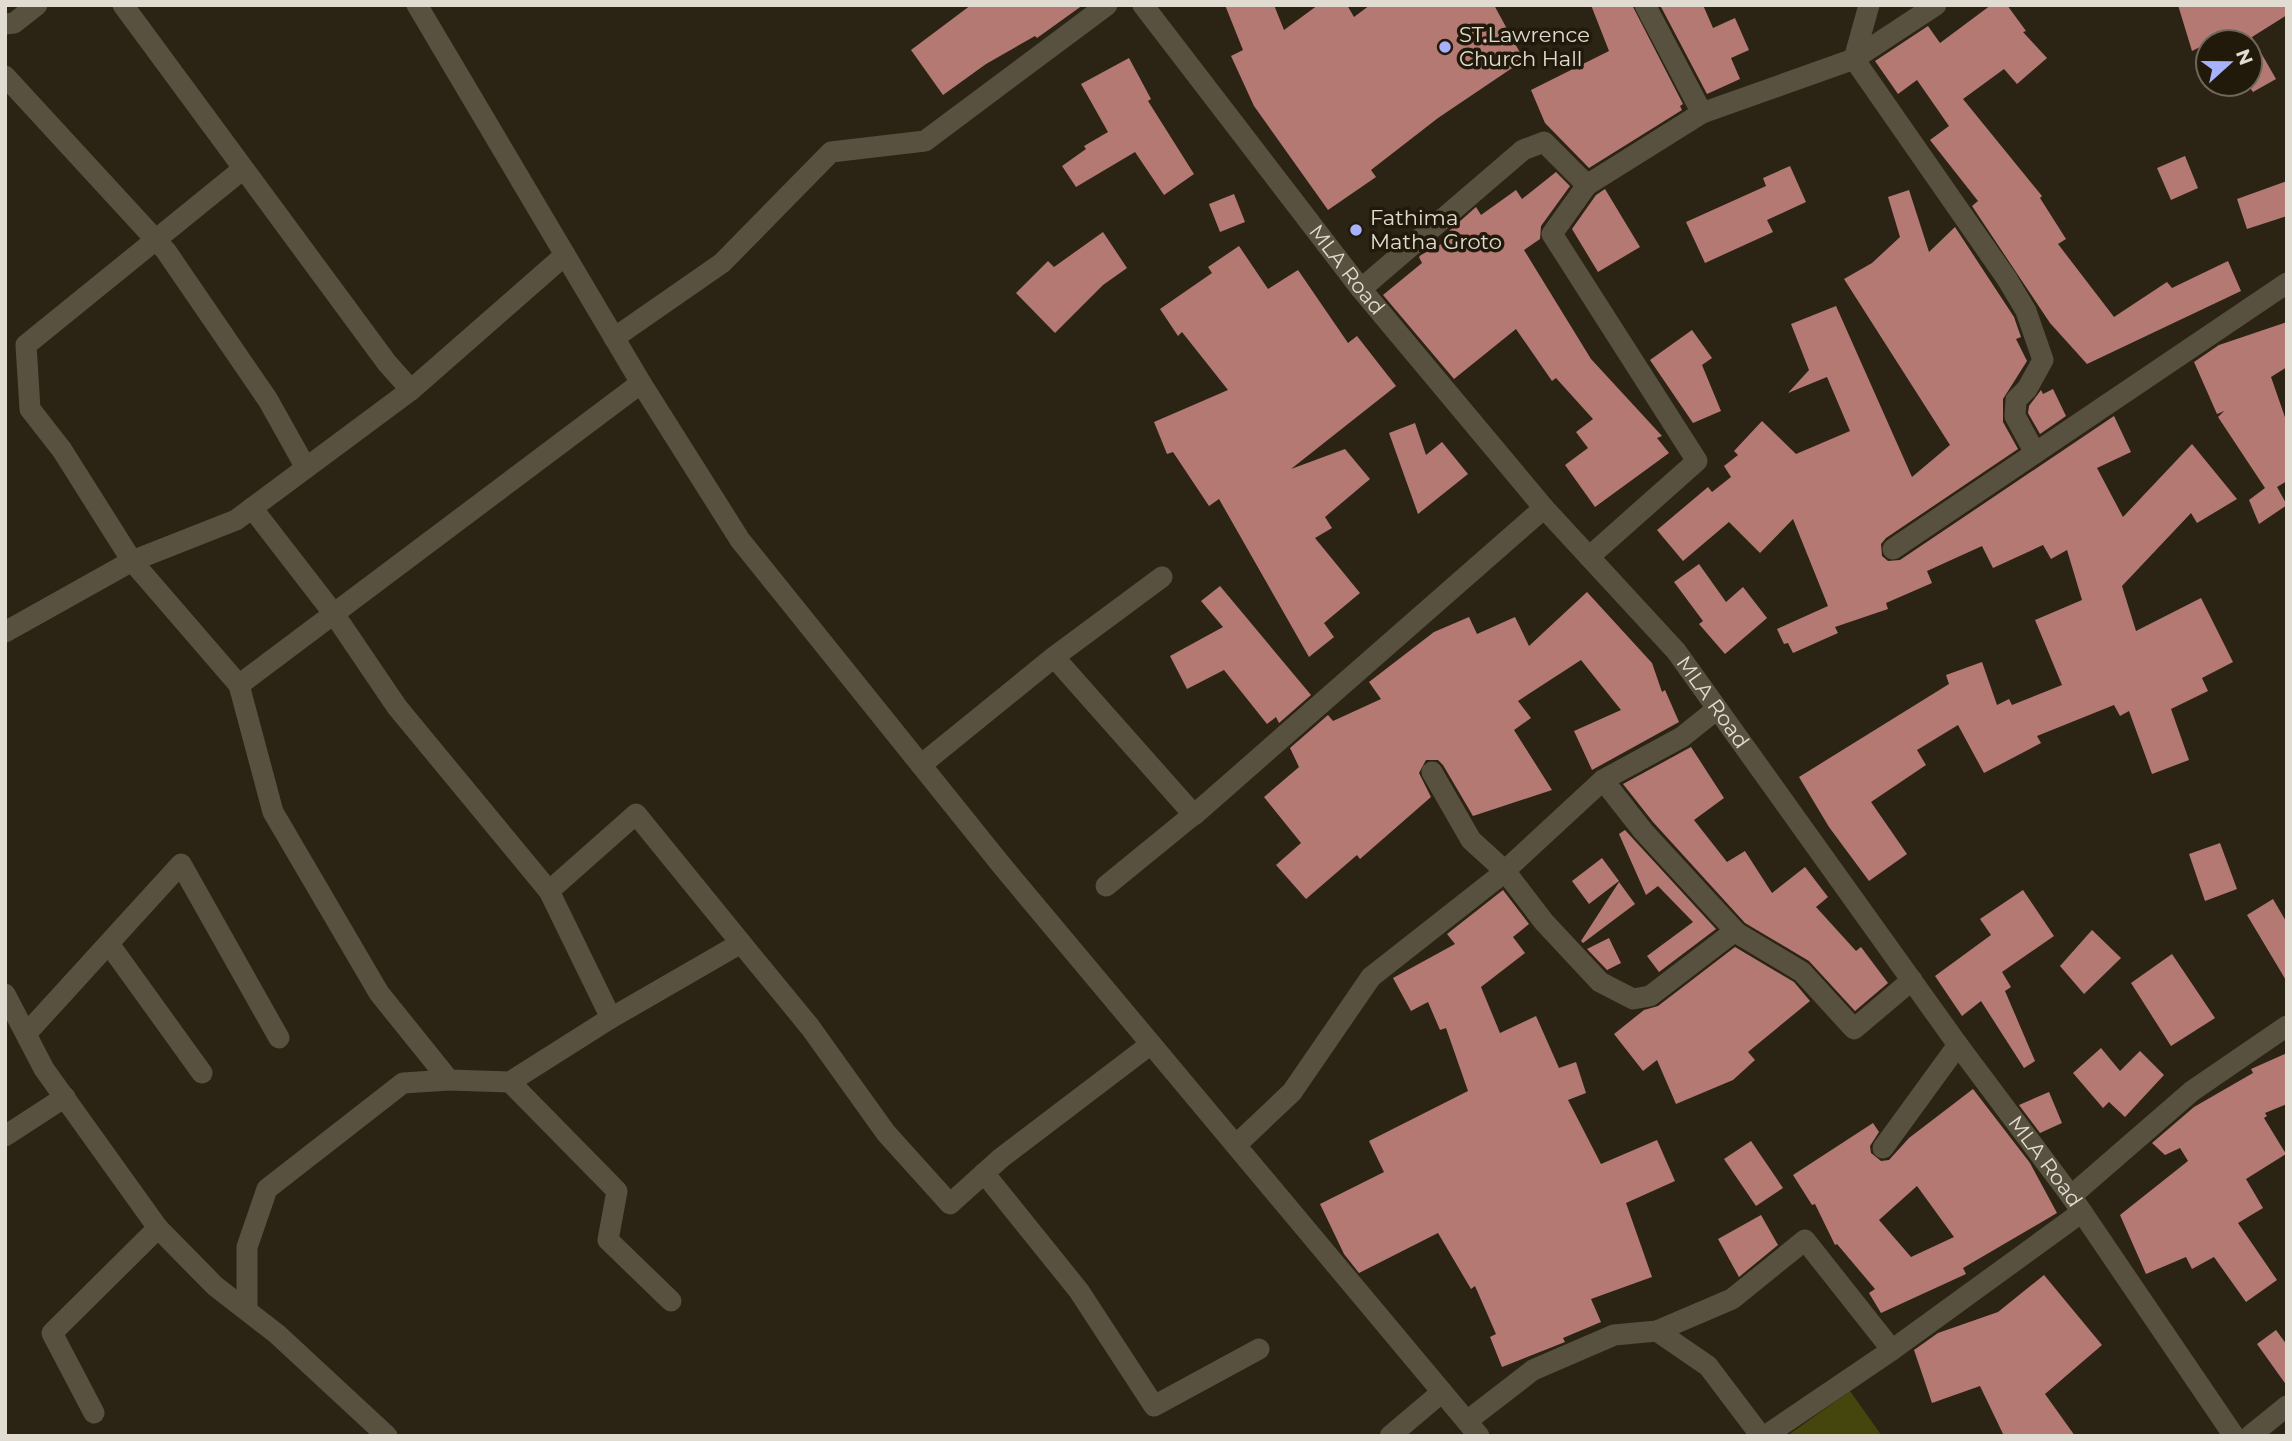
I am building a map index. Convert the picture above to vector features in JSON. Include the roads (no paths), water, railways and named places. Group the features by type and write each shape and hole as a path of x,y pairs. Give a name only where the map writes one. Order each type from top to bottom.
{"street":[{"path":"5,24 13,23 37,5"},
{"path":"123,5 387,363 411,390"},
{"path":"417,5 641,383 740,540 1151,1044 1473,1428 1533,1370 1614,1335 1657,1331 1732,1299 1805,1240 1892,1350"},
{"path":"614,338 722,263 831,152 925,141 1107,5"},
{"name":"MLA Road","path":"1143,5 1360,289 1544,509 1676,651 1958,1045 2077,1204 2235,1436"},
{"path":"1645,5 1702,113"},
{"path":"1869,5 1854,60 2026,311 2043,360 2027,389 2016,400 2015,416 2035,453"},
{"path":"1589,557 1697,461 1552,234 1587,185 1702,113 1854,60 1937,5"},
{"path":"5,76 156,240 268,400 306,468"},
{"path":"1360,289 1523,149 1544,142 1587,185"},
{"path":"243,169 26,345 30,409 62,450 132,561 239,685 273,811 379,993 449,1080"},
{"path":"5,632 132,561 236,520 411,390 565,255"},
{"path":"1893,549 2287,283"},
{"path":"239,685 641,383"},
{"path":"252,508 334,614 397,707 549,891 611,1018"},
{"path":"1106,886 1193,814 1544,509"},
{"path":"921,765 1054,657 1163,577"},
{"path":"1054,657 1193,814"},
{"path":"1236,1145 1292,1092 1371,977 1505,871 1602,780 1682,737 1717,709"},
{"path":"1432,772 1471,840 1505,871 1544,922 1600,982 1633,999 1650,996 1735,931"},
{"path":"1602,780 1643,831 1735,931 1802,972 1854,1029 1912,980"},
{"path":"549,891 636,814 810,1027 886,1133 950,1203 984,1173 1151,1044"},
{"path":"26,1034 181,864 279,1038"},
{"path":"247,1310 247,1247 267,1189 403,1083 449,1080 510,1082 611,1018 741,943"},
{"path":"109,944 202,1073"},
{"path":"5,994 44,1069 158,1228 215,1286 247,1310 387,1436"},
{"path":"1657,1331 1707,1366 1763,1436 1892,1350 2077,1204 2192,1091 2287,1026"},
{"path":"1882,1148 1958,1045"},
{"path":"510,1082 617,1191 608,1240 671,1301"},
{"path":"5,1136 65,1097"},
{"path":"984,1173 1079,1290 1154,1406 1259,1349"},
{"path":"94,1413 52,1333 158,1228"},
{"path":"1390,1436 1442,1392"},
{"path":"2250,1436 2287,1406"}],"place":[{"name":"ST.Lawrence Church Hall","path":"1445,47"},
{"name":"Fathima Matha Groto","path":"1356,230"}]}
